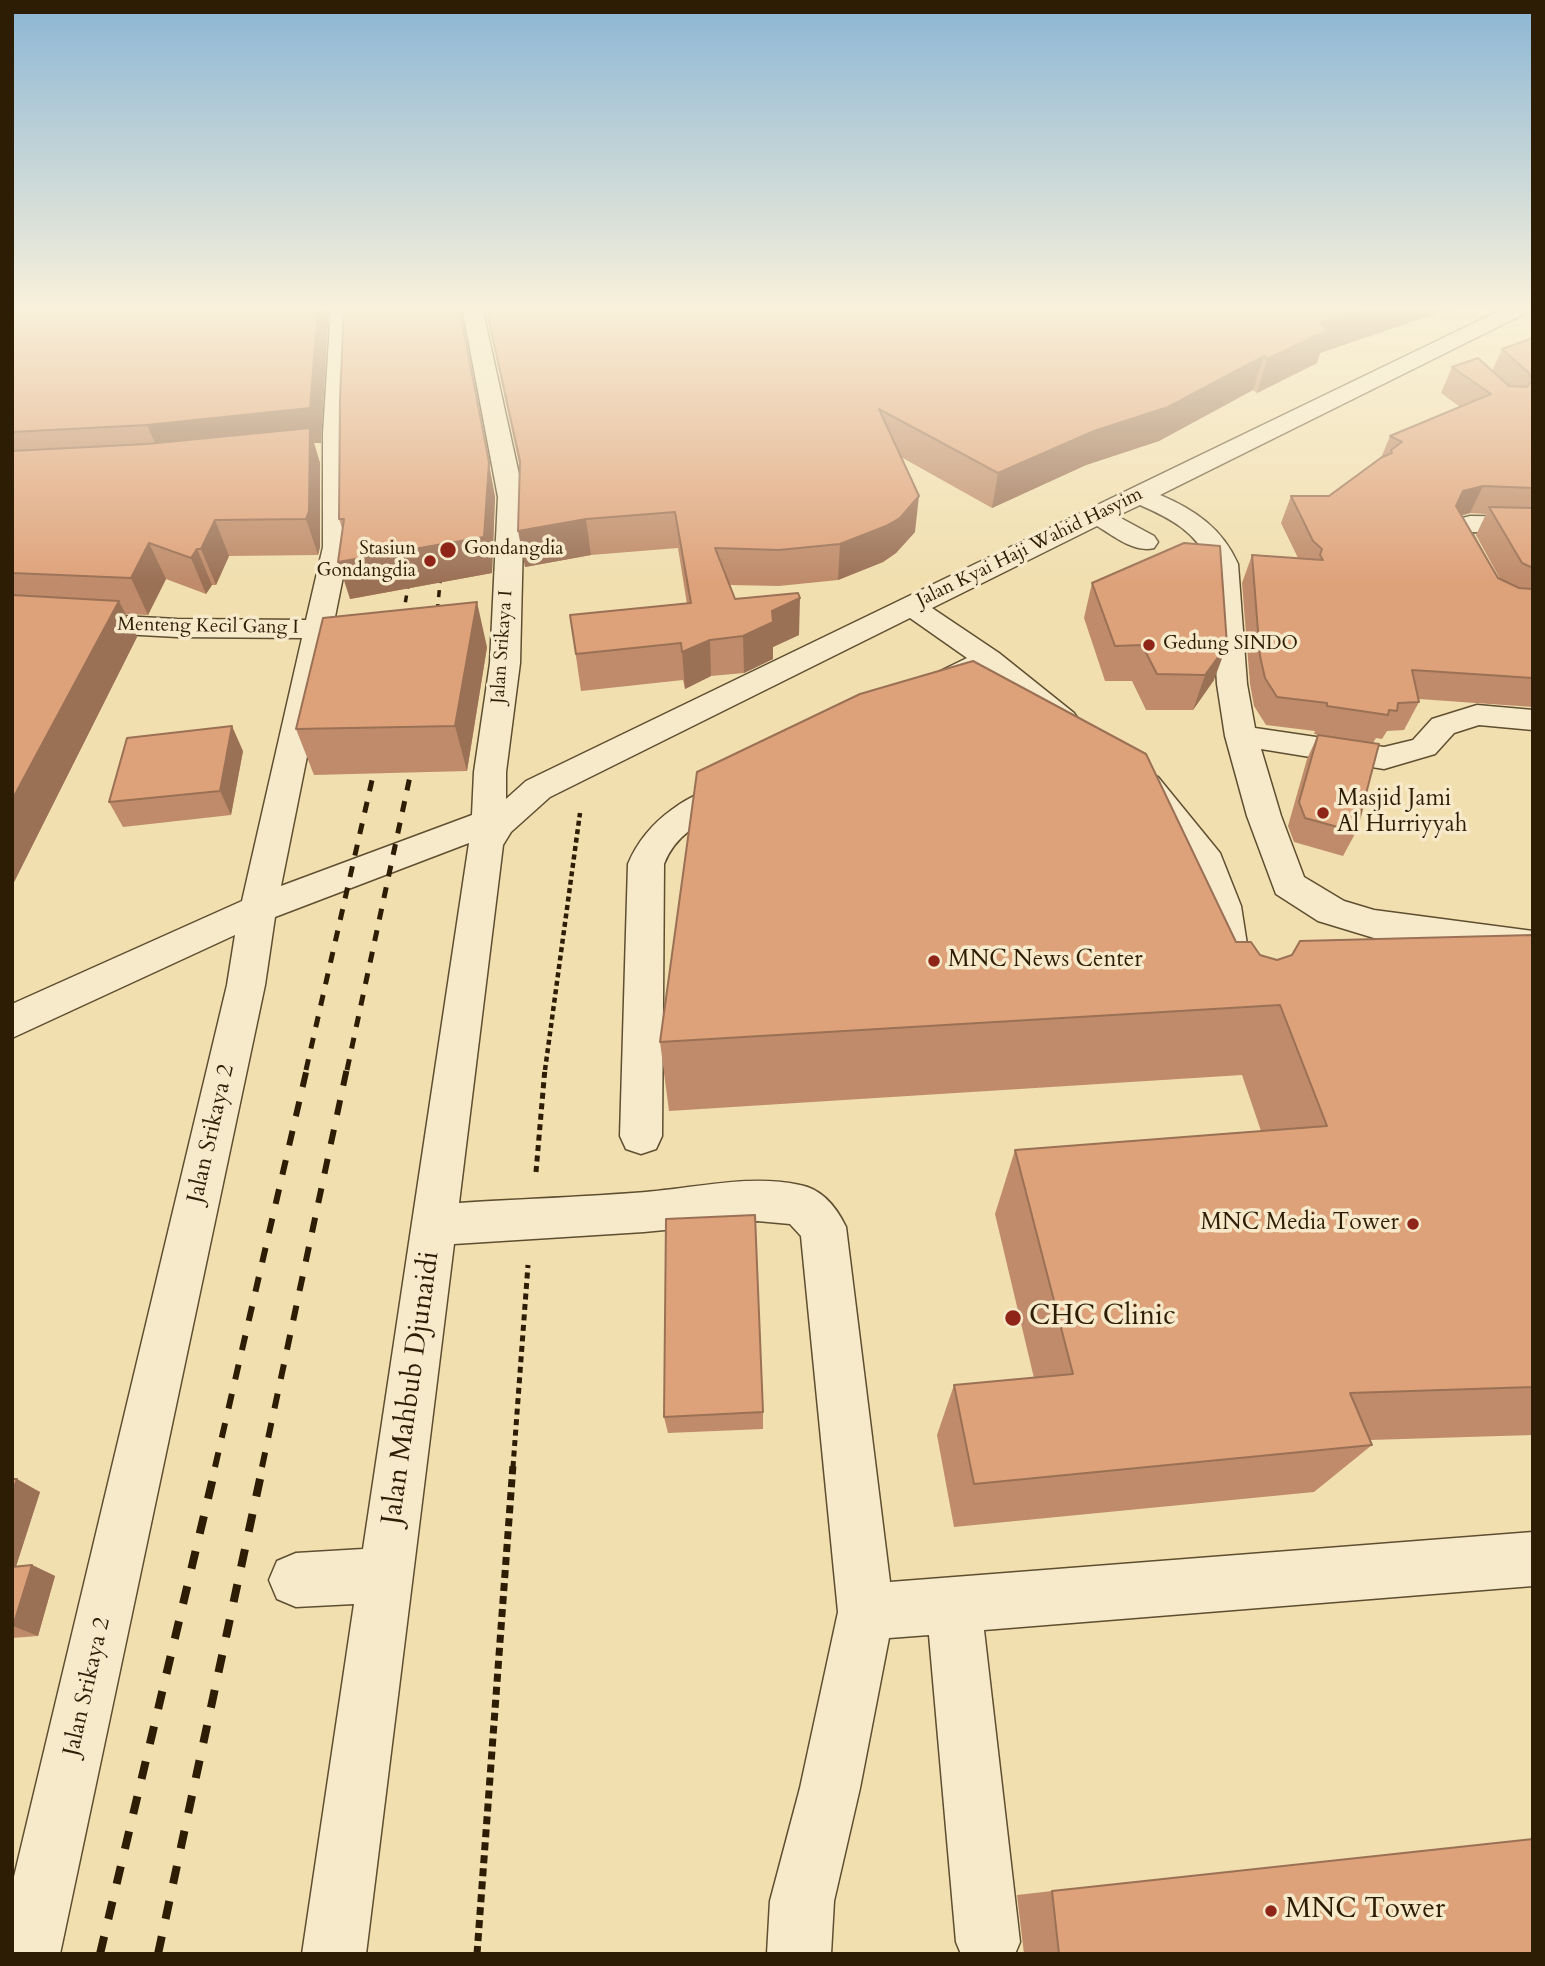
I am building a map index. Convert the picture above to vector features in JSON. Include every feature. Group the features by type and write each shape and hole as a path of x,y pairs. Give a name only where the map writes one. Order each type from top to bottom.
{"street":[{"name":"Jalan Srikaya 2","path":"28,1954 243,998 258,909 336,548 322,453 329,399"},
{"name":"Jalan Srikaya I","path":"488,833 490,772 505,663 511,497 491,399"},
{"name":"Jalan Kyai Haji Wahid Hasyim","path":"488,833 538,789 1139,495 1350,399"},
{"path":"1139,495 1179,512 1231,553 1224,564 1233,684 1241,736 1264,816 1289,885 1331,911 1374,924 1533,945"},
{"path":"1096,516 1145,542"},
{"path":"1533,525 1470,524 1460,527 1458,532 1494,598 1509,607 1533,607"},
{"path":"911,606 988,659 1084,737"},
{"name":"Menteng Kecil Gang I","path":"12,619 177,628 320,629"},
{"path":"905,702 988,659"},
{"path":"1241,736 1384,758 1424,747 1443,726 1477,715 1533,720"},
{"path":"1124,768 1153,791 1202,853 1223,906 1237,1000"},
{"path":"490,772 496,780 510,788 538,789"},
{"path":"641,1136 646,864 651,847 672,825 770,773"},
{"path":"12,1022 258,909 488,833"},
{"name":"Jalan Mahbub Djunaidi","path":"334,1954 488,833"},
{"path":"434,1225 645,1212 757,1201 801,1205 824,1227 866,1612 830,1788 802,1902 799,1954"},
{"path":"866,1612 1533,1559"},
{"path":"296,1580 388,1575"},
{"path":"954,1606 988,1942"}],"building":[{"path":"12,399 311,399 310,408 147,425 12,432"},
{"path":"340,399 477,399 489,462 484,537 338,562 344,519 339,519"},
{"path":"506,399 1184,399 1168,407 1094,431 998,473 879,409 919,496 900,518 840,544 779,550 715,548 735,599 798,593 800,598 772,611 773,622 743,636 710,640 682,652 681,643 576,654 570,615 691,603 675,512 586,519 518,531 520,461"},
{"path":"1480,399 1533,399 1533,488 1483,486 1463,491 1456,506 1498,578 1519,588 1533,589 1533,678 1412,670 1419,702 1398,703 1397,711 1389,710 1388,715 1277,697 1265,678 1260,656 1252,555 1323,560 1320,555 1322,549 1313,541 1291,496 1329,496 1382,457 1392,453 1391,450 1402,442 1390,436"},
{"path":"310,428 309,511 306,519 215,520 201,549 197,549 191,558 149,543 131,578 12,573 12,451 147,444"},
{"path":"1489,507 1533,508 1533,568 1522,563"},
{"path":"1184,543 1220,546 1227,645 1205,675 1157,674 1142,645 1115,646 1092,583"},
{"path":"12,595 119,601 12,800"},
{"path":"477,602 455,726 296,729 323,618"},
{"path":"973,661 1146,754 1236,942 1251,942 1260,955 1277,960 1292,955 1300,941 1533,935 1533,1387 1350,1393 1372,1445 974,1484 954,1385 1073,1374 1015,1150 1327,1126 1280,1005 660,1042 697,772 860,694"},
{"path":"232,726 220,791 109,802 127,738"},
{"path":"1318,735 1379,744 1356,832 1305,818 1299,802"},
{"path":"755,1215 763,1412 664,1417 666,1219"},
{"path":"12,1479 17,1479 12,1493"},
{"path":"32,1565 13,1626 12,1626 12,1567"},
{"name":"MNC Tower","path":"1533,1839 1533,1954 1059,1954 1052,1891"}],"railway":[{"path":"436,625 442,562"},
{"path":"401,630 411,567"},
{"path":"347,1070 415,753"},
{"path":"306,1070 378,754"},
{"path":"215,1467 307,1068"},
{"path":"262,1467 347,1068"},
{"path":"100,1954 216,1465"},
{"path":"158,1954 263,1465"}],"place":[{"name":"Gondangdia","path":"448,550"},
{"name":"Stasiun Gondangdia","path":"430,561"},
{"name":"Gedung SINDO","path":"1149,645"},
{"name":"Masjid Jami Al Hurriyyah","path":"1323,813"},
{"name":"MNC News Center","path":"934,961"},
{"name":"MNC Media Tower","path":"1413,1224"},
{"name":"CHC Clinic","path":"1013,1318"},
{"name":"MNC Tower","path":"1271,1911"}]}
